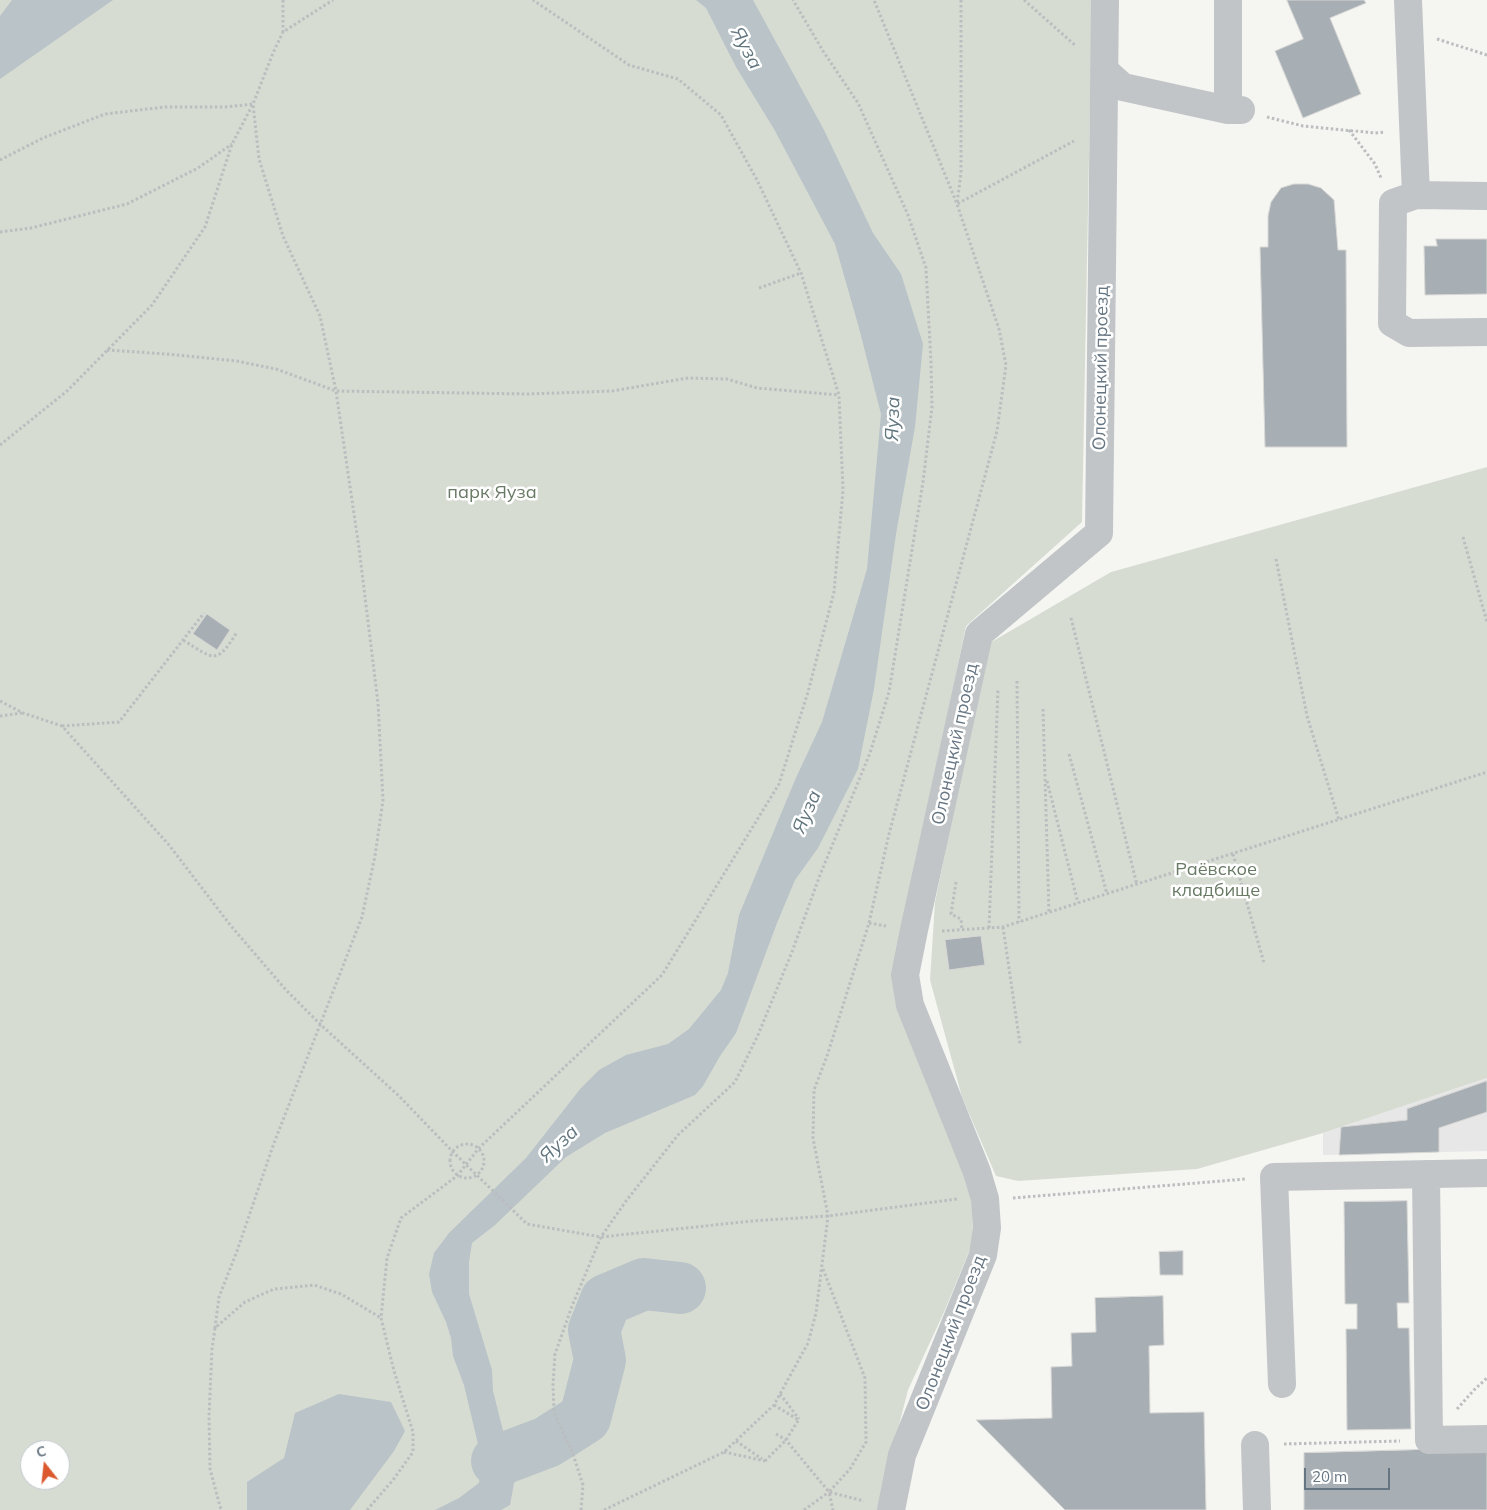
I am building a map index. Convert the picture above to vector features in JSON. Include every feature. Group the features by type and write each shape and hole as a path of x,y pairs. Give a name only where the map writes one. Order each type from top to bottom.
{"street":[{"name":"Олонецкий проезд","path":"891,1509 902,1455 983,1255 987,1228 985,1199 976,1172 910,1005 905,975 914,930 979,634 1099,533 1105,0"},
{"path":"1104,70 1123,87 1235,110 1228,0"},
{"path":"1408,0 1411,30 1413,129 1392,323 1409,333 1487,332"},
{"path":"1404,199 1487,196"},
{"path":"1282,1384 1274,1177 1487,1173"},
{"path":"1426,1174 1429,1440 1487,1439"},
{"path":"1255,1445 1257,1510"}],"path":[{"path":"0,445 67,391 152,305 205,228 232,144 253,104 283,32 283,0"},
{"path":"283,32 333,0"},
{"path":"367,1510 414,1452 413,1432 394,1371 381,1318 387,1258 401,1218 457,1176 478,1148 662,974 779,784 808,692 834,592 843,490 839,395 801,273 757,180 721,115 678,79 629,65 534,0"},
{"path":"581,1510 583,1485 573,1454 554,1412 555,1354 572,1306 601,1236 678,1135 735,1082 758,1035 870,753 889,692 923,482 932,408 926,268 908,215 858,104 823,51 793,0"},
{"path":"604,1510 724,1452 774,1405 808,1343 816,1313 828,1216 813,1138 814,1090 827,1056 869,923 889,834 997,431 1006,365 999,329 957,204 874,0"},
{"path":"957,204 960,173 961,0"},
{"path":"1024,0 1104,70"},
{"path":"1411,30 1487,55"},
{"path":"0,160 43,138 105,114 165,107 225,107 253,104"},
{"path":"221,1510 210,1468 209,1416 212,1349 218,1297 274,1143 362,917 375,856 383,800 378,703 359,548 336,392 320,316 283,236 259,159 253,104"},
{"path":"1235,110 1303,126 1375,133 1413,129"},
{"path":"957,204 1104,125"},
{"path":"1349,130 1404,199"},
{"path":"0,232 31,228 127,204 198,168 232,144"},
{"path":"758,288 801,273"},
{"path":"107,350 237,361 276,369 336,392 518,394 603,392 688,378 727,380 757,388 839,395"},
{"path":"1463,537 1487,622"},
{"path":"1276,559 1307,716 1339,820"},
{"path":"0,701 23,713 62,726 119,722 204,613"},
{"path":"1071,618 1137,884"},
{"path":"184,640 207,655 217,656 225,652 237,632"},
{"path":"1017,681 1019,922"},
{"path":"989,928 998,686"},
{"path":"1043,709 1049,912"},
{"path":"0,716 23,713"},
{"path":"62,726 169,845 231,926 286,990 321,1025 399,1096 527,1224 601,1236 752,1221 828,1216 962,1198"},
{"path":"1069,754 1107,894"},
{"path":"869,923 933,931 1003,927 1487,772"},
{"path":"1045,774 1078,903"},
{"path":"1232,854 1264,963"},
{"path":"957,876 951,914 960,919 962,930"},
{"path":"1003,927 1020,1044"},
{"path":"468,1144 478,1148 482,1153 484,1165 478,1175 468,1178 457,1176 449,1162 452,1151 468,1144"},
{"path":"1004,1199 1274,1177"},
{"path":"804,1510 829,1492 850,1469 866,1442 865,1378 822,1269"},
{"path":"215,1328 252,1298 274,1289 314,1285 342,1294 381,1318"},
{"path":"780,1394 799,1420"},
{"path":"774,1405 799,1420"},
{"path":"765,1461 786,1440 799,1420"},
{"path":"776,1434 786,1440 829,1492 832,1510"},
{"path":"1255,1445 1429,1440"},
{"path":"736,1441 765,1461"},
{"path":"724,1452 765,1461"},
{"path":"829,1492 891,1509"}],"shaded area":[{"path":"1487,1078 1487,1151 1323,1155 1323,1133"}],"green space":[{"name":"парк Яуза","path":"0,0 1092,0 1082,522 966,626 892,983 972,1191 973,1242 944,1312 908,1390 885,1480 882,1510 0,1510"},
{"name":"Раёвское кладбище","path":"1487,467 1487,1078 1323,1133 1197,1169 1018,1181 996,1176 962,1097 930,980 935,902 988,644 1111,572"}],"water":[{"path":"12,0 113,0 0,79 0,16"},
{"name":"Яуза","path":"696,0 753,0 824,130 873,233 901,274 923,344 915,427 896,534 874,689 858,769 818,848 795,880 736,1033 703,1086 695,1095 605,1133 566,1157 495,1225 472,1243 469,1262 469,1294 492,1370 493,1391 515,1478 510,1505 501,1510 435,1510 459,1498 479,1483 482,1461 464,1385 453,1356 451,1338 432,1292 429,1274 434,1253 449,1233 526,1158 581,1088 599,1070 626,1055 668,1044 689,1029 721,990 728,973 739,915 795,780 822,722 867,569 881,414 835,244 774,129 736,67 706,8"},
{"path":"339,1394 391,1402 405,1431 394,1451 350,1510 247,1510 247,1482 284,1458 295,1413"}],"building":[{"path":"1287,0 1364,0 1366,3 1330,18 1361,94 1303,118 1275,51 1303,39"},
{"path":"1294,184 1308,184 1321,188 1334,200 1338,250 1346,250 1347,447 1265,447 1260,247 1268,247 1268,216 1271,202 1281,188"},
{"path":"1436,239 1487,239 1487,294 1425,295 1424,246 1437,246"},
{"path":"207,614 230,630 217,650 193,634"},
{"path":"981,936 985,965 949,970 945,940"},
{"path":"1487,1081 1487,1112 1439,1128 1439,1152 1339,1155 1341,1127 1407,1120 1407,1109"},
{"path":"1407,1201 1409,1303 1397,1303 1398,1328 1409,1328 1411,1429 1347,1430 1346,1329 1357,1329 1357,1304 1345,1304 1344,1202"},
{"path":"1183,1251 1183,1275 1160,1275 1159,1252"},
{"path":"1163,1296 1164,1345 1149,1346 1150,1413 1204,1412 1206,1510 1065,1510 976,1420 1052,1418 1051,1367 1072,1366 1071,1333 1096,1332 1095,1298"},
{"path":"1487,1448 1487,1510 1304,1510 1304,1453"}],"waterway":[{"path":"497,1461 547,1442 585,1418 600,1360 594,1330 606,1300 644,1284 680,1288"}]}
